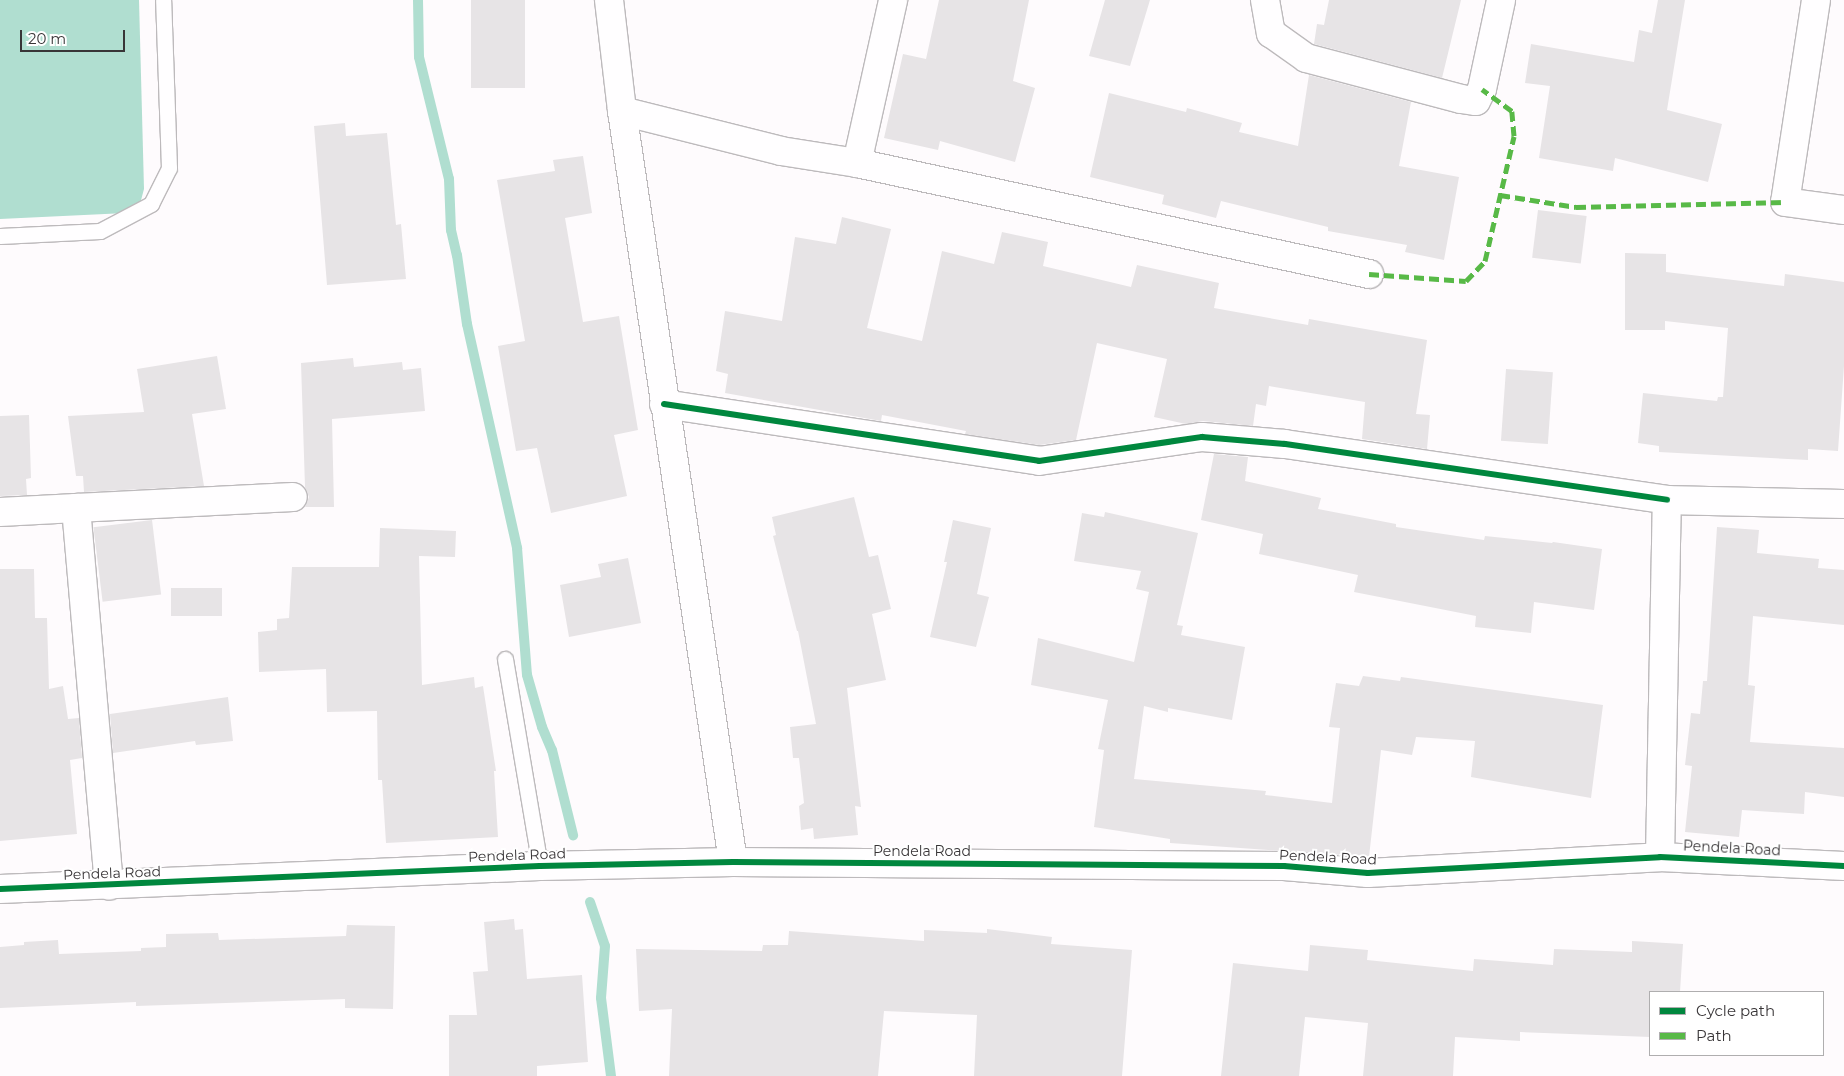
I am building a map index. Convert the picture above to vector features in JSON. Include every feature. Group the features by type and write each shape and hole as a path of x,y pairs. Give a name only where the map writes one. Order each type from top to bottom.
{"street":[{"path":"610,0 622,111 733,862"},
{"path":"858,163 893,0"},
{"path":"1265,0 1271,32 1306,58 1461,99 1476,101 1482,89 1501,0"},
{"path":"1816,0 1785,202 1844,210"},
{"path":"622,111 781,151 858,163 1369,274"},
{"path":"664,404 1038,461 1202,437 1284,444 1667,500 1844,504"},
{"path":"0,512 293,497"},
{"path":"1660,857 1667,500"},
{"path":"76,508 109,886"},
{"name":"Pendela Road","path":"0,889 109,886 540,866 733,862 1284,866 1368,873 1660,857 1844,866"}],"lane":[{"path":"0,236 100,231 151,204 168,168 163,0"},
{"path":"505,659 540,866"}],"shaded area":[{"path":"0,0 139,0 144,189 140,204 126,213 0,219"}],"building":[{"path":"471,0 525,0 525,88 471,88"},
{"path":"939,0 1029,0 1013,81 1035,88 1015,162 940,141 938,150 884,138 903,54 926,59"},
{"path":"1105,0 1150,0 1130,66 1089,56"},
{"path":"1329,0 1461,0 1442,78 1314,44 1317,24 1324,25"},
{"path":"1658,0 1685,0 1667,110 1722,124 1708,182 1615,158 1613,171 1539,158 1550,86 1525,83 1531,44 1634,62 1639,30 1652,33"},
{"path":"1309,75 1411,102 1399,166 1459,177 1444,260 1405,252 1407,245 1328,231 1328,227 1221,201 1216,218 1162,204 1164,195 1090,177 1109,93 1186,112 1187,108 1242,123 1239,132 1298,146"},
{"path":"345,123 346,136 387,133 396,225 401,224 406,279 327,285 314,126"},
{"path":"583,156 592,213 565,218 583,322 619,316 638,430 614,435 627,496 551,513 537,448 516,451 498,346 525,341 497,180 555,171 553,160"},
{"path":"1538,210 1587,216 1581,264 1532,258"},
{"path":"842,217 891,229 867,328 922,341 942,251 994,264 1002,232 1048,242 1043,266 1131,287 1137,265 1219,283 1214,308 1308,325 1309,319 1427,340 1416,414 1430,415 1427,449 1362,439 1365,402 1269,386 1266,406 1256,404 1253,426 1203,421 1186,424 1154,417 1167,359 1097,343 1076,440 1039,445 965,434 966,431 882,415 881,421 725,393 728,374 716,371 725,311 782,321 795,237 836,244"},
{"path":"1625,253 1666,254 1666,272 1784,286 1785,274 1844,282 1844,366 1838,451 1808,449 1808,460 1659,452 1659,446 1638,443 1643,393 1717,401 1718,397 1723,397 1728,328 1665,321 1665,330 1625,330"},
{"path":"217,356 226,409 192,414 204,486 84,492 83,476 76,476 68,416 144,412 137,369"},
{"path":"353,358 354,367 402,362 403,370 421,368 425,411 332,419 334,507 305,507 309,497 305,487 301,363"},
{"path":"1506,369 1553,372 1548,444 1501,441"},
{"path":"29,415 31,478 26,479 27,495 0,496 0,416"},
{"path":"1214,454 1248,457 1245,481 1321,498 1318,509 1396,524 1396,527 1484,540 1485,536 1553,542 1602,549 1594,610 1534,602 1531,633 1475,627 1476,616 1354,592 1358,575 1259,554 1263,534 1201,520"},
{"path":"854,497 869,557 878,555 891,609 872,614 886,680 847,688 861,807 855,806 858,835 814,839 813,828 801,830 799,806 804,803 799,758 793,758 790,727 816,724 798,631 773,536 776,535 772,517"},
{"path":"1105,512 1198,533 1177,625 1183,626 1181,635 1245,647 1232,720 1168,708 1168,712 1144,706 1134,779 1266,791 1265,795 1332,803 1340,728 1329,727 1336,683 1359,686 1363,676 1400,681 1401,677 1603,705 1591,798 1471,777 1475,741 1416,737 1412,755 1381,750 1369,857 1170,843 1170,839 1094,827 1104,750 1098,749 1108,700 1031,685 1038,638 1134,662 1149,592 1136,589 1141,571 1074,561 1082,513 1104,517"},
{"path":"152,520 161,594 103,602 93,527"},
{"path":"953,520 991,528 977,594 989,597 976,647 930,637 947,562 944,562"},
{"path":"1717,527 1759,530 1757,553 1819,559 1818,568 1844,570 1844,625 1753,616 1748,685 1755,686 1750,742 1844,748 1844,797 1805,792 1804,814 1742,810 1739,837 1685,832 1692,766 1685,765 1691,713 1700,714 1703,681 1707,681"},
{"path":"380,528 456,531 455,557 419,556 422,685 474,677 475,688 483,686 496,771 494,771 498,837 386,843 382,780 378,780 377,711 327,712 326,669 259,672 258,632 277,630 277,619 289,618 292,567 379,567"},
{"path":"628,558 641,623 569,637 560,585 601,577 598,564"},
{"path":"0,569 34,569 35,618 47,618 49,689 63,686 68,719 79,718 82,758 70,760 77,834 0,841"},
{"path":"171,588 222,588 222,616 171,616"},
{"path":"228,697 233,741 196,745 195,741 113,753 110,714"},
{"path":"514,919 515,930 523,929 527,979 582,975 588,1062 537,1066 537,1076 449,1076 449,1015 477,1015 473,972 488,971 484,922"},
{"path":"347,925 395,926 393,1009 345,1008 345,999 136,1006 136,1002 0,1008 0,947 24,945 24,942 58,940 59,954 141,951 141,948 166,947 166,934 218,933 219,940 346,936"},
{"path":"987,929 1052,937 1051,944 1132,950 1122,1076 974,1076 977,1015 884,1011 878,1076 669,1076 672,1009 639,1011 636,949 762,951 763,945 788,945 789,931 924,941 924,930 987,933"},
{"path":"1632,941 1683,944 1680,991 1649,991 1649,1037 1520,1032 1520,1041 1455,1037 1453,1076 1363,1076 1368,1023 1305,1017 1299,1076 1221,1076 1233,963 1308,971 1310,945 1368,950 1367,960 1473,971 1474,959 1553,965 1554,949 1632,952"}],"waterway":[{"path":"418,0 419,57 449,179 451,230 457,255 467,324 517,548 527,675 542,727 552,750 573,835"},
{"path":"590,902 605,946 601,998 611,1076"}],"marked path":[{"path":"1369,274 1466,281 1485,261 1514,136 1512,111 1482,89"},
{"path":"1500,195 1576,207 1785,202"}],"cycle path":[{"path":"664,404 1039,461 1202,437 1285,444 1667,500"},
{"path":"0,889 540,866 733,862 1284,866 1368,873 1660,857 1844,866"}]}
